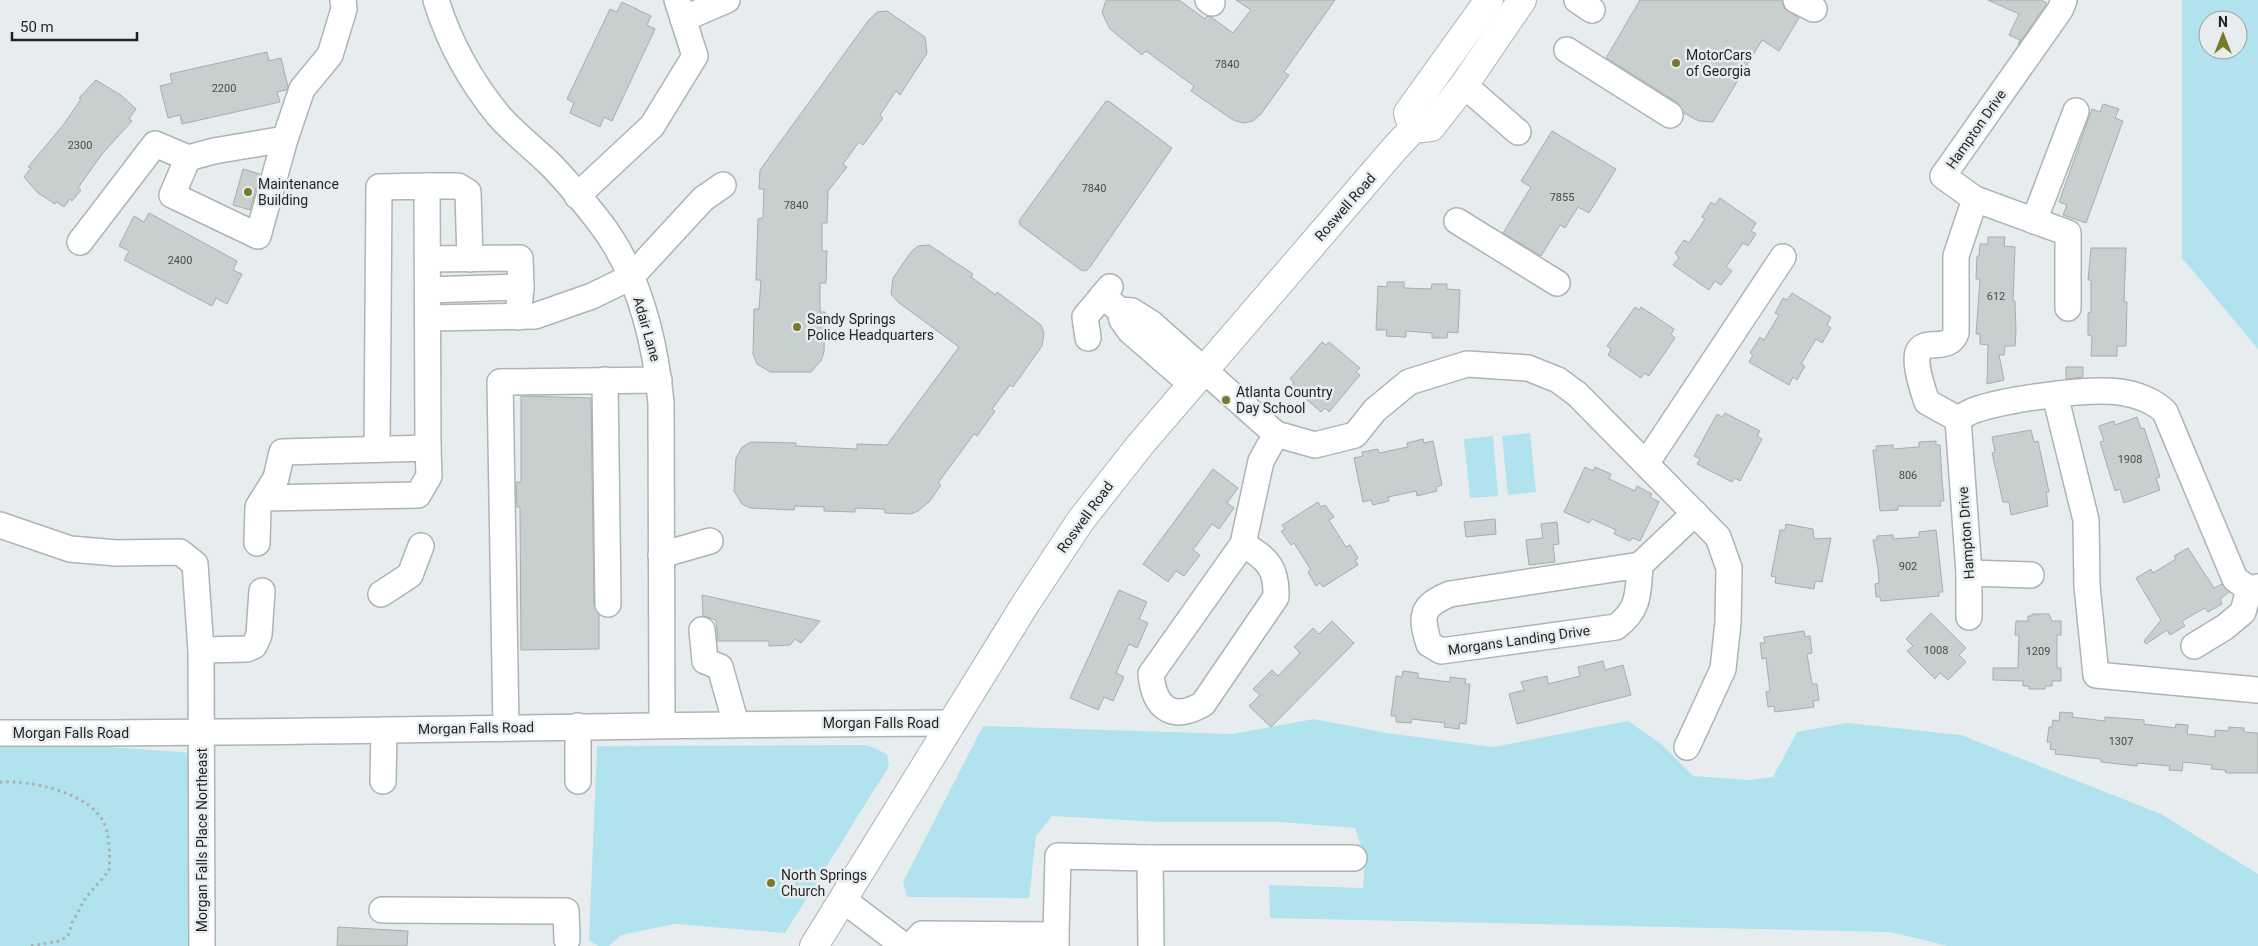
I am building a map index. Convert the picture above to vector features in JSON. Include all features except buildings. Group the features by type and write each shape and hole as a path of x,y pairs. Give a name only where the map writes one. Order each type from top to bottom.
{"main road":[{"path":"1489,0 1408,113 1413,129 1431,127 1464,85 1522,0"},
{"name":"Roswell Road","path":"814,946 1026,603 1081,520 1140,445 1198,376 1413,129"}],"street":[{"path":"188,158 172,195 258,236 285,139 302,89 330,55 344,9 343,0"},
{"name":"Adair Lane","path":"436,0 458,54 479,88 500,116 523,141 549,163 599,221 631,277 649,324 659,380 661,404 662,724"},
{"path":"577,196 652,126 695,56 680,10 727,0"},
{"name":"Hampton Drive","path":"1975,199 1944,176 2060,10 2064,0"},
{"path":"1567,50 1670,115"},
{"path":"1464,85 1518,132"},
{"path":"2034,221 2076,111"},
{"path":"80,242 155,144 188,158 214,151 285,139"},
{"path":"428,318 535,316 584,298 631,277 703,199 723,185"},
{"path":"264,498 418,495 429,476 427,186"},
{"path":"376,450 379,187 458,186 468,192 470,259"},
{"path":"2068,308 2068,233 1975,199 1956,256 1956,333 1954,339 1946,344 1924,345 1916,354 1917,373 1927,402 1958,419 1974,410 2054,395 2120,392 2136,396 2161,407 2165,412 2235,579 2253,588 2243,612 2194,646"},
{"path":"1457,221 1558,284"},
{"path":"428,259 520,258 521,287 518,317"},
{"path":"1647,462 1783,258"},
{"path":"428,290 521,287"},
{"path":"474,288 475,317"},
{"path":"1088,338 1085,317 1111,298 1144,318 1198,376 1276,434 1315,445 1355,435 1375,410 1410,382 1467,364 1528,368 1558,380 1577,394 1647,462 1718,537 1729,568 1728,623 1722,669 1687,746"},
{"path":"605,380 608,604"},
{"path":"506,727 500,382 659,380"},
{"path":"2054,395 2086,520 2087,586 2096,675 2258,690"},
{"name":"Hampton Drive","path":"1958,419 1969,573 1969,617"},
{"path":"1243,544 1265,558 1276,584 1276,598 1215,690 1203,704 1183,712 1164,708 1156,699 1151,674 1243,544 1261,461 1276,434"},
{"path":"257,543 258,507 276,478 282,452 428,448"},
{"path":"1640,565 1695,513"},
{"name":"Morgan Falls Place Northeast","path":"0,526 70,549 117,553 180,552 195,564 201,650 202,946"},
{"path":"661,555 710,541"},
{"path":"381,594 410,575 421,546"},
{"name":"Morgans Landing Drive","path":"1640,565 1637,598 1633,610 1627,619 1616,627 1441,651 1429,644 1424,628 1424,613 1433,601 1450,594 1640,565"},
{"path":"1969,573 2031,575"},
{"path":"201,650 247,649 254,646 259,635 262,590"},
{"path":"702,630 705,662 720,667 736,724"},
{"name":"Morgan Falls Road","path":"0,733 201,734 662,724 951,723"},
{"path":"578,726 578,781"},
{"path":"384,730 384,781"},
{"path":"910,946 922,934 1056,941 1058,856 1354,858"},
{"path":"1150,858 1151,946"},
{"path":"842,900 904,946"},
{"path":"382,910 566,910 567,940"}],"path":[{"path":"0,782 35,783 88,805 99,815 108,837 109,871 86,897 72,923 68,936 59,941 30,946"}],"shaded area":[{"path":"2182,0 2258,0 2258,349 2182,258"},
{"path":"1530,433 1536,492 1508,495 1502,436"},
{"path":"1493,436 1498,496 1470,498 1464,439"},
{"path":"1314,719 1387,733 1493,747 1628,721 1660,743 1693,776 1749,780 1773,777 1797,732 1847,723 1961,735 2161,814 2258,874 2258,946 1948,946 1890,932 1270,918 1269,885 1363,888 1365,858 1355,828 1281,822 1162,822 1052,816 1036,836 1029,898 907,897 903,882 983,726 1232,734"},
{"path":"0,739 206,754 203,946 0,946"},
{"path":"867,745 887,754 889,766 785,933 675,924 621,935 609,946 598,946 589,940 597,746"}],"place":[{"name":"MotorCars of Georgia","path":"1676,63"},
{"name":"Maintenance Building","path":"248,192"},
{"name":"Sandy Springs Police Headquarters","path":"797,327"},
{"name":"Atlanta Country Day School","path":"1226,400"},
{"name":"North Springs Church","path":"771,883"}]}
